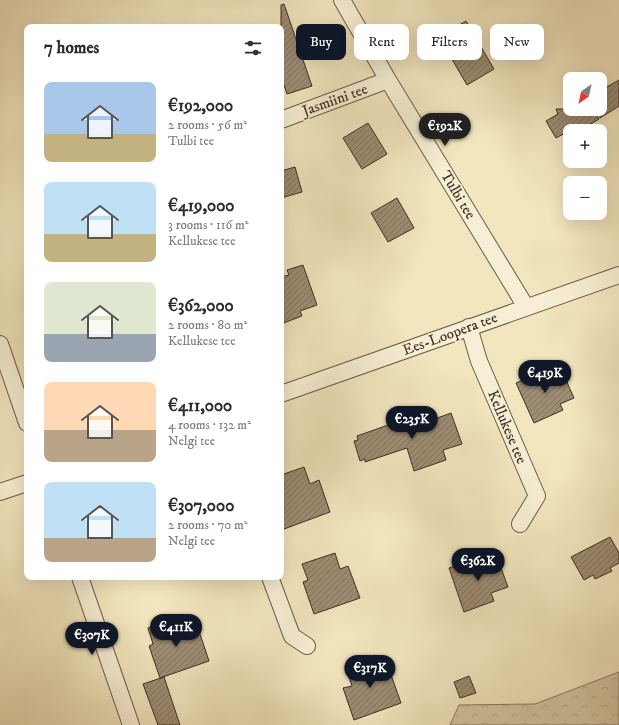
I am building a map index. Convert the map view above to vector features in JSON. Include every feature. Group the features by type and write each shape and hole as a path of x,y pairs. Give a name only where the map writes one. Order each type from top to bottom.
{"street":[{"name":"Tulbi tee","path":"342,0 388,80 526,307"},
{"name":"Jasmiini tee","path":"284,119 388,80"},
{"name":"Ees-Loopera tee","path":"284,393 619,275"},
{"name":"Kellukese tee","path":"469,327 479,361 537,496 520,524"},
{"path":"0,344 24,414"},
{"path":"0,492 24,483"},
{"path":"81,580 131,725"},
{"path":"271,580 292,636 307,646"}],"green space":[{"path":"619,672 619,725 450,725 459,705 535,704"}],"building":[{"path":"284,4 296,39 296,60 303,60 312,86 287,94 284,85 284,24 281,24 281,5"},
{"path":"466,21 468,24 461,24"},
{"path":"482,48 494,69 467,85 452,60 482,60"},
{"path":"619,80 619,106 607,114 607,87"},
{"path":"556,109 563,109 563,116 597,116 599,119 591,124 563,124 563,134 556,138 546,121 558,114"},
{"path":"368,123 387,154 362,169 343,138"},
{"path":"295,167 302,192 284,197 284,170"},
{"path":"397,198 414,228 388,242 371,213"},
{"path":"303,265 317,305 300,311 302,316 284,323 284,276 289,275 287,270"},
{"path":"561,369 574,398 560,404 563,410 534,423 516,383 545,370 547,375"},
{"path":"428,411 432,420 451,413 462,444 443,450 446,460 414,471 407,448 365,462 365,459 360,461 354,441 358,440 357,436"},
{"path":"304,467 310,484 319,480 330,512 284,529 284,474"},
{"path":"610,537 619,553 619,563 610,568 612,571 595,579 593,575 584,580 571,557"},
{"path":"335,553 340,569 348,566 360,598 314,614 303,582 308,580 302,564"},
{"path":"497,557 508,587 491,593 494,601 464,612 449,568 479,558 480,563"},
{"path":"180,617 185,632 198,628 209,661 160,678 149,646 153,644 148,628"},
{"path":"375,655 382,675 390,672 401,703 354,720 343,688 352,686 345,666"},
{"path":"469,676 476,693 460,698 454,682"},
{"path":"164,677 180,725 158,725 143,684"}]}
